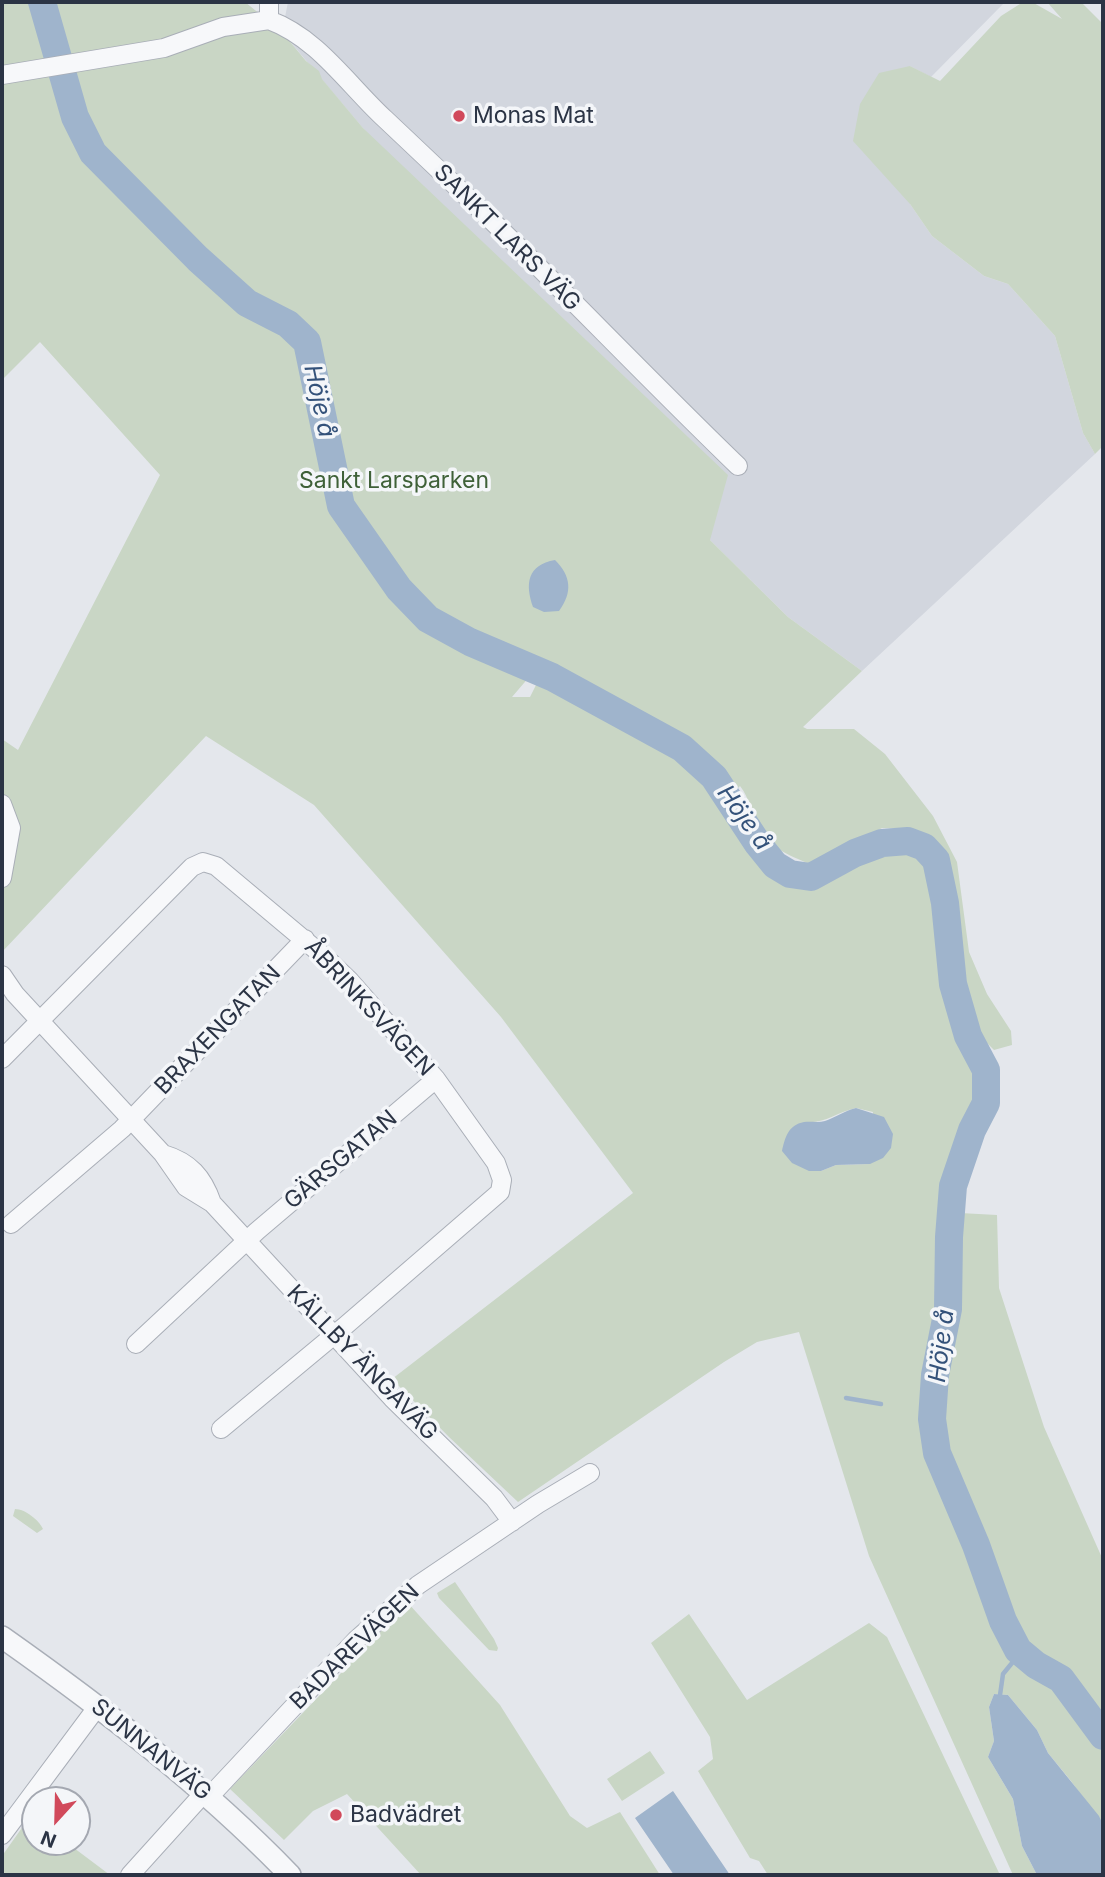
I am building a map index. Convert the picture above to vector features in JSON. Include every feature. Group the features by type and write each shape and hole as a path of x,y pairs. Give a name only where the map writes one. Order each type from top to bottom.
{"street":[{"name":"SANKT LARS VÄG","path":"5,75 164,48 269,11 324,56 383,118 490,219 738,466"},
{"path":"2,804 10,828 2,878"},
{"name":"ÅBRINKSVÄGEN","path":"40,1021 192,867 203,862 216,866 305,939 350,981 436,1079 496,1163 502,1180 500,1192 333,1336"},
{"name":"BRAXENGATAN","path":"11,1224 131,1120 305,939"},
{"name":"KÄLLBY ÄNGAVÄG","path":"2,975 40,1021 163,1154 186,1187 212,1203 333,1336 494,1499 512,1522"},
{"path":"2,1059 40,1021"},
{"name":"GÄRSGATAN","path":"136,1344 246,1241 436,1079"},
{"path":"221,1429 333,1336"},
{"name":"BADAREVÄGEN","path":"130,1875 356,1640 418,1584 590,1473"},
{"name":"SUNNANVÄG","path":"2,1637 98,1706 207,1795 290,1875"},
{"path":"2,1835 98,1706"}],"shaded area":[{"path":"288,2 1005,2 931,77 910,66 910,204 932,236 984,276 1008,284 1055,336 1083,433 1095,454 862,671 788,617 710,540 282,32"}],"green space":[{"name":"Sankt Larsparken","path":"2,2 245,2 282,32 306,61 319,71 322,79 363,128 728,475 710,540 788,617 862,671 803,727 854,729 885,754 933,816 957,862 969,952 987,994 1011,1031 1012,1045 994,1050 977,1033 966,1002 954,905 944,855 931,839 909,829 882,828 813,865 766,840 757,828 740,786 736,790 691,740 536,669 512,697 530,697 538,681 676,757 711,786 729,813 747,849 771,872 791,882 814,884 857,859 883,850 906,849 923,856 929,865 939,904 945,985 962,1038 978,1071 980,1100 965,1130 946,1186 960,1213 997,1215 999,1288 1044,1427 1103,1560 1103,1825 1048,1753 1037,1730 1008,1695 994,1694 989,1707 994,1741 988,1757 1013,1799 1022,1846 1037,1875 1013,1875 869,1556 799,1332 757,1342 518,1502 392,1379 633,1193 501,1017 314,805 206,736 2,952 2,739 18,750 160,475 40,342 2,380","holes":["856,1108 873,1112 870,1164 836,1165 821,1171 805,1122 825,1120"]},
{"path":"1023,2 1032,2 1062,19 1047,2 1081,2 1103,24 1103,446 1095,454 1083,433 1055,336 1008,284 984,276 932,236 910,204 853,141 860,104 879,73 910,66 940,81 1001,16"},
{"path":"15,1509 31,1516 43,1529 37,1533 13,1516"},
{"path":"455,1582 494,1639 497,1651 489,1650 439,1598 437,1593"},
{"path":"408,1603 500,1705 570,1816 587,1828 620,1812 660,1875 421,1875 347,1794 313,1811 284,1840 230,1789"},
{"path":"689,1614 747,1700 869,1623 887,1637 1000,1875 768,1875 759,1861 750,1858 698,1771 713,1759 710,1737 651,1643"},
{"path":"650,1751 665,1773 622,1801 607,1779"},
{"path":"21,1829 21,1856 85,1856 110,1875 2,1875 2,1856"}],"water":[{"path":"555,560 567,578 567,597 559,611 544,612 533,607 529,591 530,577 539,566"},
{"path":"856,1108 884,1117 893,1134 891,1148 883,1158 870,1164 836,1165 821,1171 809,1171 792,1163 782,1151 786,1137 794,1126 804,1122 825,1121"},
{"path":"994,1694 1008,1695 1037,1730 1048,1753 1099,1816 1103,1825 1103,1875 1037,1875 1022,1846 1013,1799 988,1757 994,1741 989,1707"},
{"path":"673,1791 730,1875 674,1875 635,1818"}],"waterway":[{"name":"Höje å","path":"42,2 75,117 93,153 198,259 247,303 288,324 307,342 341,506 399,589 428,619 470,642 552,677 682,748 714,777 775,865 790,874 811,877 855,853 882,843 908,841 924,847 936,860 945,903 953,984 968,1036 986,1070 986,1103 972,1130 953,1186 948,1309 935,1375 932,1419 937,1453 976,1545 1003,1621 1018,1650 1036,1665 1061,1679 1103,1736"},
{"path":"846,1398 881,1404"},
{"path":"1000,1695 1003,1674 1021,1652"}],"place":[{"name":"Monas Mat","path":"459,116"},
{"name":"Badvädret","path":"336,1815"}]}
